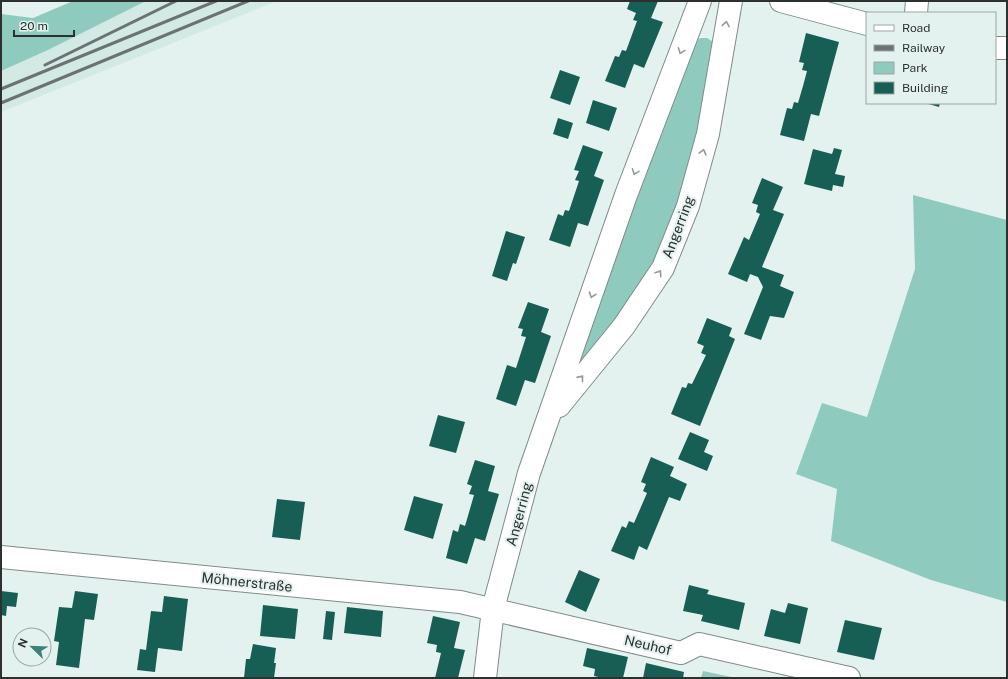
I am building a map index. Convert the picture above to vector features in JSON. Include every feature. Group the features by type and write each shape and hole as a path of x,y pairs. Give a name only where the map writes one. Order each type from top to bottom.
{"street":[{"name":"Angerring","path":"485,678 493,609 529,473 626,195 700,1"},
{"name":"Angerring","path":"548,419 624,326 663,268 688,206 708,134 731,1"},
{"path":"782,1 866,24"},
{"path":"916,12 917,1"},
{"path":"996,48 1007,48"},
{"name":"Möhnerstraße","path":"1,557 460,602 493,609"},
{"name":"Neuhof","path":"493,609 681,653 699,644 849,678"}],"shaded area":[{"path":"146,1 277,1 1,112 1,71 48,50"}],"green space":[{"path":"73,1 146,1 48,50 1,71 1,14 33,18"},
{"path":"707,38 715,43 705,118 664,245 641,289 584,360 580,359 642,168 697,39"},
{"path":"913,195 1007,220 1007,602 931,580 831,541 837,489 796,474 822,403 867,417 915,269"},
{"path":"703,671 736,678 701,678"}],"building":[{"path":"630,1 658,1 651,18 663,22 644,68 634,64 625,88 605,81 615,56 619,57 622,50 626,51 637,21 633,20 636,13 627,9"},
{"path":"806,33 839,42 819,116 811,114 804,141 780,135 787,108 792,109 794,102 798,103 807,71 802,70 804,63 799,62"},
{"path":"560,70 580,77 570,105 550,98"},
{"path":"593,100 617,108 609,131 586,123"},
{"path":"928,104 940,104 939,107"},
{"path":"558,118 573,123 568,139 553,134"},
{"path":"583,145 603,152 594,176 604,180 588,226 578,223 570,247 549,240 558,214 563,216 565,210 569,211 579,181 575,180 579,171 574,170"},
{"path":"834,148 842,150 835,174 845,176 843,187 833,185 832,191 804,184 813,149 832,154"},
{"path":"762,178 783,187 773,210 784,214 762,267 784,275 780,286 794,292 784,318 770,316 761,340 744,334 763,287 758,277 750,274 747,282 728,274 744,237 749,240 760,214 756,212 758,205 752,203"},
{"path":"506,231 525,237 516,264 513,263 507,281 492,276"},
{"path":"528,302 549,309 541,332 551,336 535,383 525,380 516,406 496,399 507,365 516,368 526,337 521,336 523,329 518,328"},
{"path":"707,318 732,328 729,336 735,339 700,426 671,414 682,387 686,388 688,383 692,384 706,355 701,353 704,346 697,343"},
{"path":"438,415 465,422 456,453 429,446"},
{"path":"690,432 709,440 704,452 713,456 707,471 678,459"},
{"path":"651,457 674,467 670,476 687,484 680,501 669,497 647,550 639,546 634,560 611,551 622,526 626,528 629,521 634,523 647,493 643,491 646,484 641,482"},
{"path":"475,460 495,466 488,491 499,494 485,541 475,538 467,564 446,558 453,530 458,532 460,524 465,526 474,495 469,494 472,486 467,484"},
{"path":"414,496 443,504 433,539 404,530"},
{"path":"277,499 305,502 300,540 272,537"},
{"path":"579,570 600,579 586,612 565,602"},
{"path":"689,585 709,590 707,594 745,603 739,630 701,621 703,615 683,611"},
{"path":"1,591 18,593 16,607 7,606 6,616 1,615"},
{"path":"75,591 98,594 94,620 85,619 79,668 56,665 59,642 54,641 59,607 72,608"},
{"path":"164,596 188,599 182,651 158,648 155,672 137,670 140,649 146,650 151,611 162,612"},
{"path":"788,603 808,608 800,644 764,636 771,609 785,613"},
{"path":"263,605 298,609 295,639 260,636"},
{"path":"347,607 383,611 381,637 344,633"},
{"path":"326,611 335,612 332,640 323,639"},
{"path":"433,616 460,622 454,648 465,650 458,678 435,678 441,653 436,652 437,645 427,643"},
{"path":"845,620 882,628 874,660 837,652"},
{"path":"253,644 276,648 274,678 244,678 246,659 250,659"},
{"path":"587,648 628,657 623,678 603,678 594,676 595,669 583,666"},
{"path":"646,663 684,672 683,678 643,678"}],"railway":[{"path":"45,65 176,1"},
{"path":"1,89 216,1"},
{"path":"1,103 248,1"}]}
